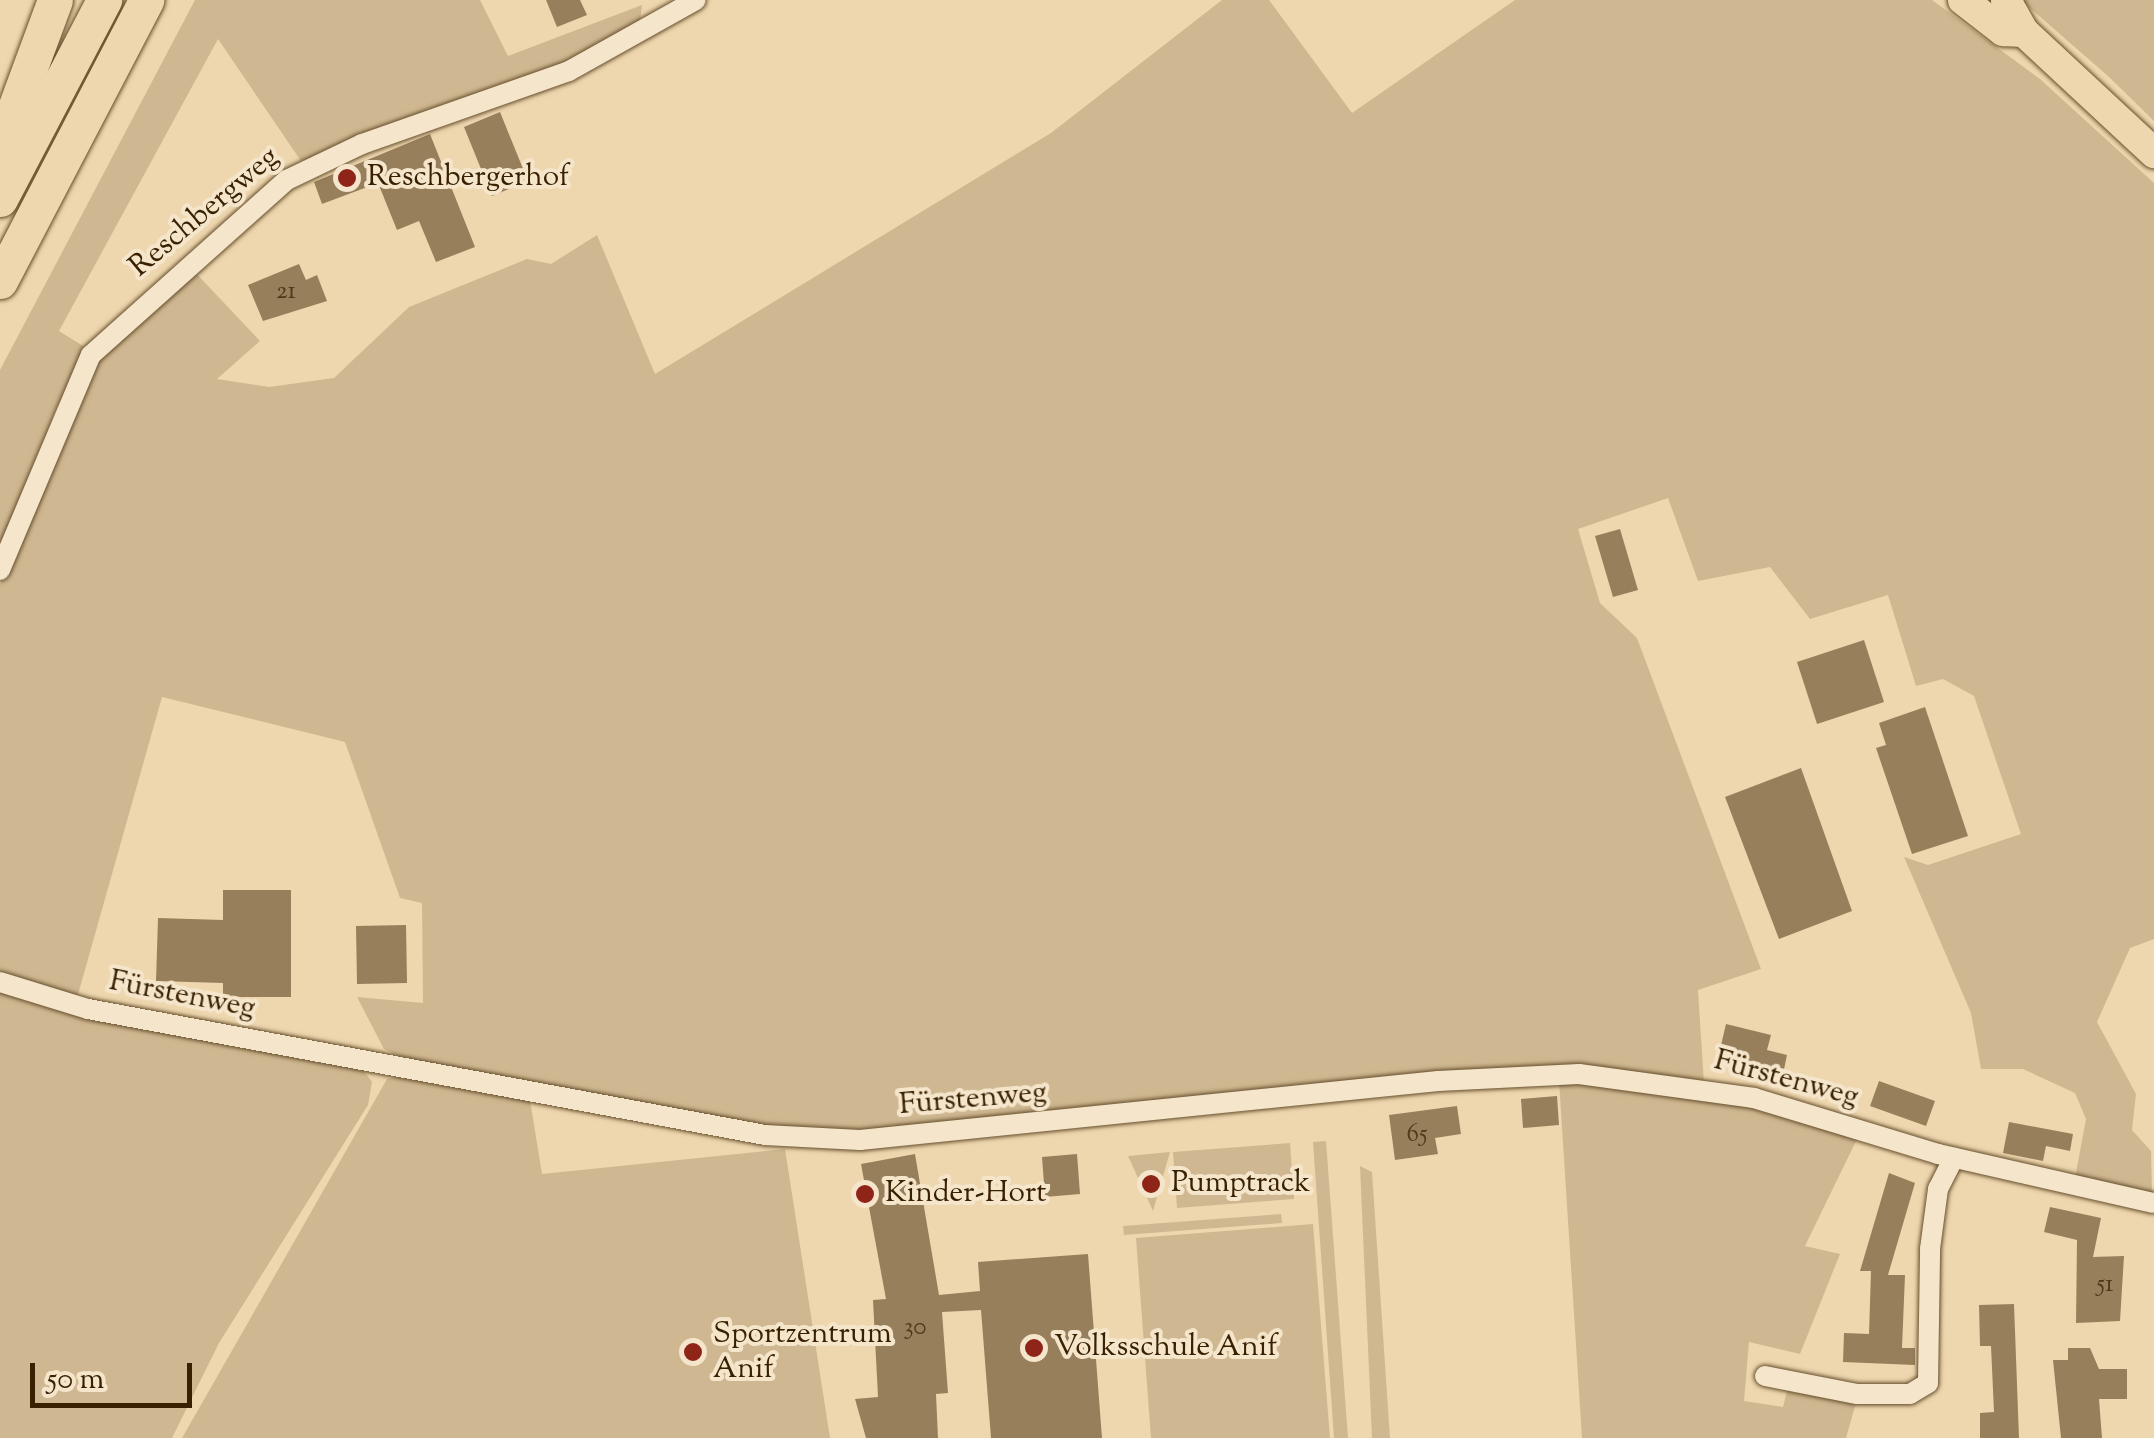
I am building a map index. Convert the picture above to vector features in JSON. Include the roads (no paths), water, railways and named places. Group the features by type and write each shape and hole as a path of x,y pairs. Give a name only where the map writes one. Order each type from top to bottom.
{"highway":[{"path":"3,193 8,126 55,0"},
{"path":"3,193 104,0"},
{"path":"0,280 146,0"}],"main road":[{"path":"1963,0 2003,31 2024,32"},
{"path":"2006,0 2024,32 2154,153"}],"street":[{"name":"Reschbergweg","path":"0,570 91,355 287,180 362,144 569,71 696,0"},
{"name":"Fürstenweg","path":"0,982 122,1016 765,1135 860,1140 1438,1081 1579,1074 1754,1098 1954,1158 2154,1203"},
{"path":"1764,1376 1857,1394 1910,1394 1928,1383 1930,1249 1938,1190 1954,1158"}],"place":[{"name":"Reschbergerhof","path":"347,178"},
{"name":"Pumptrack","path":"1151,1184"},
{"name":"Kinder-Hort","path":"865,1194"},
{"name":"Volksschule Anif","path":"1034,1348"},
{"name":"Sportzentrum Anif","path":"693,1352"}]}
